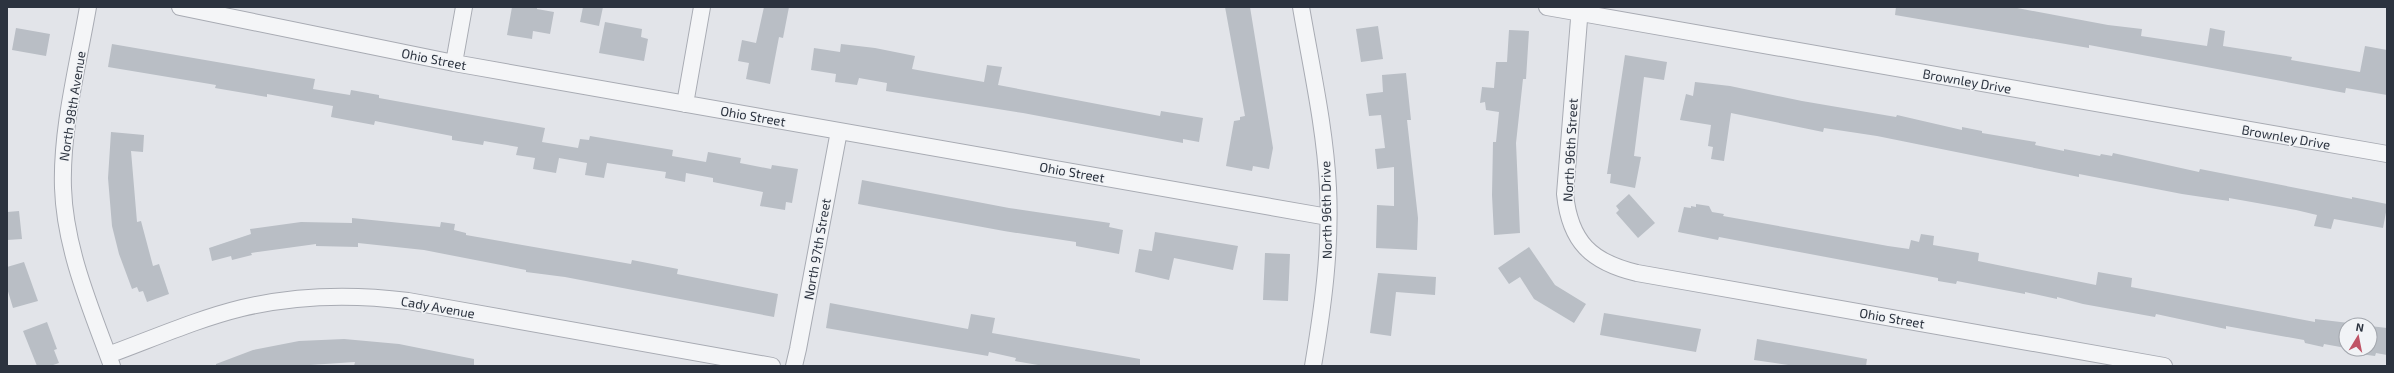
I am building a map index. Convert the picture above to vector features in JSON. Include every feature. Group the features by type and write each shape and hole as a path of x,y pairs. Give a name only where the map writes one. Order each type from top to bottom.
{"street":[{"name":"North 98th Avenue","path":"88,7 66,138 63,189 67,224 74,258 110,360"},
{"name":"Ohio Street","path":"180,7 213,10 454,63 1328,217"},
{"path":"454,63 464,7"},
{"path":"685,104 702,7"},
{"name":"North 96th Drive","path":"1301,7 1326,158 1328,217 1325,297 1313,366"},
{"name":"Brownley Drive","path":"1547,7 1579,10 2387,154"},
{"name":"North 96th Street","path":"1579,10 1565,194 1567,214 1575,233 1589,252 1620,269"},
{"name":"North 97th Street","path":"794,366 839,131"},
{"name":"Ohio Street","path":"1620,269 2164,366"},
{"name":"Cady Avenue","path":"110,360 208,318 243,308 296,298 349,296 408,301 772,366"}],"building":[{"path":"512,7 537,7 537,9 554,12 550,34 533,31 532,39 507,35"},
{"path":"583,7 603,7 599,26 580,22"},
{"path":"764,7 789,7 783,38 779,37 770,84 746,79 749,63 738,61 742,40 756,43"},
{"path":"1225,7 1250,7 1273,148 1269,169 1253,166 1252,171 1226,166 1234,121 1240,120 1240,117 1245,116"},
{"path":"1896,7 2012,7 2108,25 2142,29 2141,36 2207,46 2210,28 2225,31 2223,46 2292,57 2291,60 2360,72 2365,46 2387,50 2387,95 2346,88 2345,93 2089,45 2089,48 1895,15"},
{"path":"605,22 642,29 641,37 648,39 644,61 599,53"},
{"path":"1378,26 1383,59 1361,62 1356,29"},
{"path":"16,28 50,34 46,56 12,50"},
{"path":"1509,30 1529,31 1526,79 1523,79 1516,143 1520,233 1494,235 1492,195 1493,142 1496,142 1499,112 1486,110 1485,102 1480,103 1482,87 1494,88 1496,62 1507,62"},
{"path":"112,44 315,79 313,89 350,95 351,90 379,95 379,98 545,128 542,142 578,148 580,139 589,140 590,136 673,150 672,156 706,162 708,152 741,158 740,163 771,169 772,165 798,169 792,203 786,202 785,210 760,206 763,192 713,182 713,178 686,173 685,182 665,178 666,172 607,163 604,178 585,175 587,163 559,158 556,173 533,169 535,158 516,155 518,147 484,141 483,145 452,140 452,136 375,121 374,125 331,117 333,106 267,94 267,97 215,88 216,85 108,67"},
{"path":"841,44 875,48 915,56 912,69 984,82 987,65 1002,67 998,85 1160,116 1161,111 1203,118 1199,142 1183,139 1183,143 1023,113 886,91 887,83 859,78 857,85 835,82 836,74 811,70 814,48 840,52"},
{"path":"1625,55 1667,62 1664,80 1644,77 1634,156 1641,157 1635,188 1610,183 1611,174 1607,174"},
{"path":"1406,73 1411,120 1407,120 1418,218 1417,250 1376,248 1377,205 1394,206 1394,167 1377,169 1375,149 1385,148 1381,115 1369,116 1366,94 1383,92 1382,75"},
{"path":"1695,82 1730,86 1802,101 1896,117 1897,115 1962,130 1962,127 1982,131 1982,133 2036,142 2035,145 2064,151 2064,149 2100,156 2101,154 2112,156 2113,153 2199,172 2200,169 2352,199 2352,197 2387,204 2383,228 2334,219 2331,229 2314,226 2317,215 2296,210 2229,198 2229,201 2182,194 2079,174 2079,177 1877,136 1824,128 1823,132 1731,113 1724,161 1711,159 1713,147 1708,146 1711,125 1680,120 1686,94 1693,96"},
{"path":"111,132 144,135 143,152 131,151 137,222 141,221 153,266 159,264 169,294 147,302 143,291 139,292 137,287 132,289 119,254 112,226 108,178"},
{"path":"862,180 1009,208 1110,223 1109,227 1123,230 1119,254 1076,246 1076,242 1004,231 858,204"},
{"path":"1629,194 1655,223 1638,238 1616,213 1619,210 1616,206"},
{"path":"1696,204 1709,206 1712,212 1724,214 1723,216 1909,249 1911,240 1919,242 1921,234 1934,236 1933,245 1979,253 1978,261 2096,285 2098,272 2132,278 2131,287 2315,322 2315,319 2338,322 2338,347 2324,344 2323,347 2305,343 2304,340 2226,326 2226,329 2156,314 2155,317 2083,304 2057,297 2057,299 2025,292 2025,294 1957,281 1956,284 1938,281 1938,278 1719,237 1718,240 1678,232 1684,207 1696,207"},
{"path":"19,211 22,239 7,240 7,212"},
{"path":"352,218 440,227 441,222 455,224 454,230 466,233 466,235 631,264 632,260 678,269 677,274 778,294 774,317 565,277 526,272 526,270 424,250 358,243 358,247 316,246 316,244 251,253 252,255 232,260 231,256 212,261 209,248 251,234 250,229 301,222 352,223"},
{"path":"1155,232 1238,246 1233,270 1174,258 1169,280 1135,272 1139,249 1152,251"},
{"path":"1529,247 1555,285 1586,304 1574,323 1534,299 1520,277 1509,284 1498,268"},
{"path":"1265,253 1290,254 1288,301 1263,300"},
{"path":"24,262 38,301 13,308 7,288 7,267"},
{"path":"1378,273 1436,277 1435,295 1396,292 1391,336 1370,333"},
{"path":"830,303 968,329 971,314 995,318 992,333 1140,359 1140,366 1044,366 1015,361 1016,358 989,352 988,356 826,328"},
{"path":"1604,313 1701,329 1696,352 1600,335"},
{"path":"47,322 57,349 54,350 59,363 50,366 37,366 23,331"},
{"path":"2378,327 2387,328 2387,355 2378,353"},
{"path":"344,339 399,344 474,359 474,366 354,366 355,362 295,366 216,366 216,364 253,350 299,341"},
{"path":"1757,339 1867,359 1866,366 1795,366 1754,360"}]}
